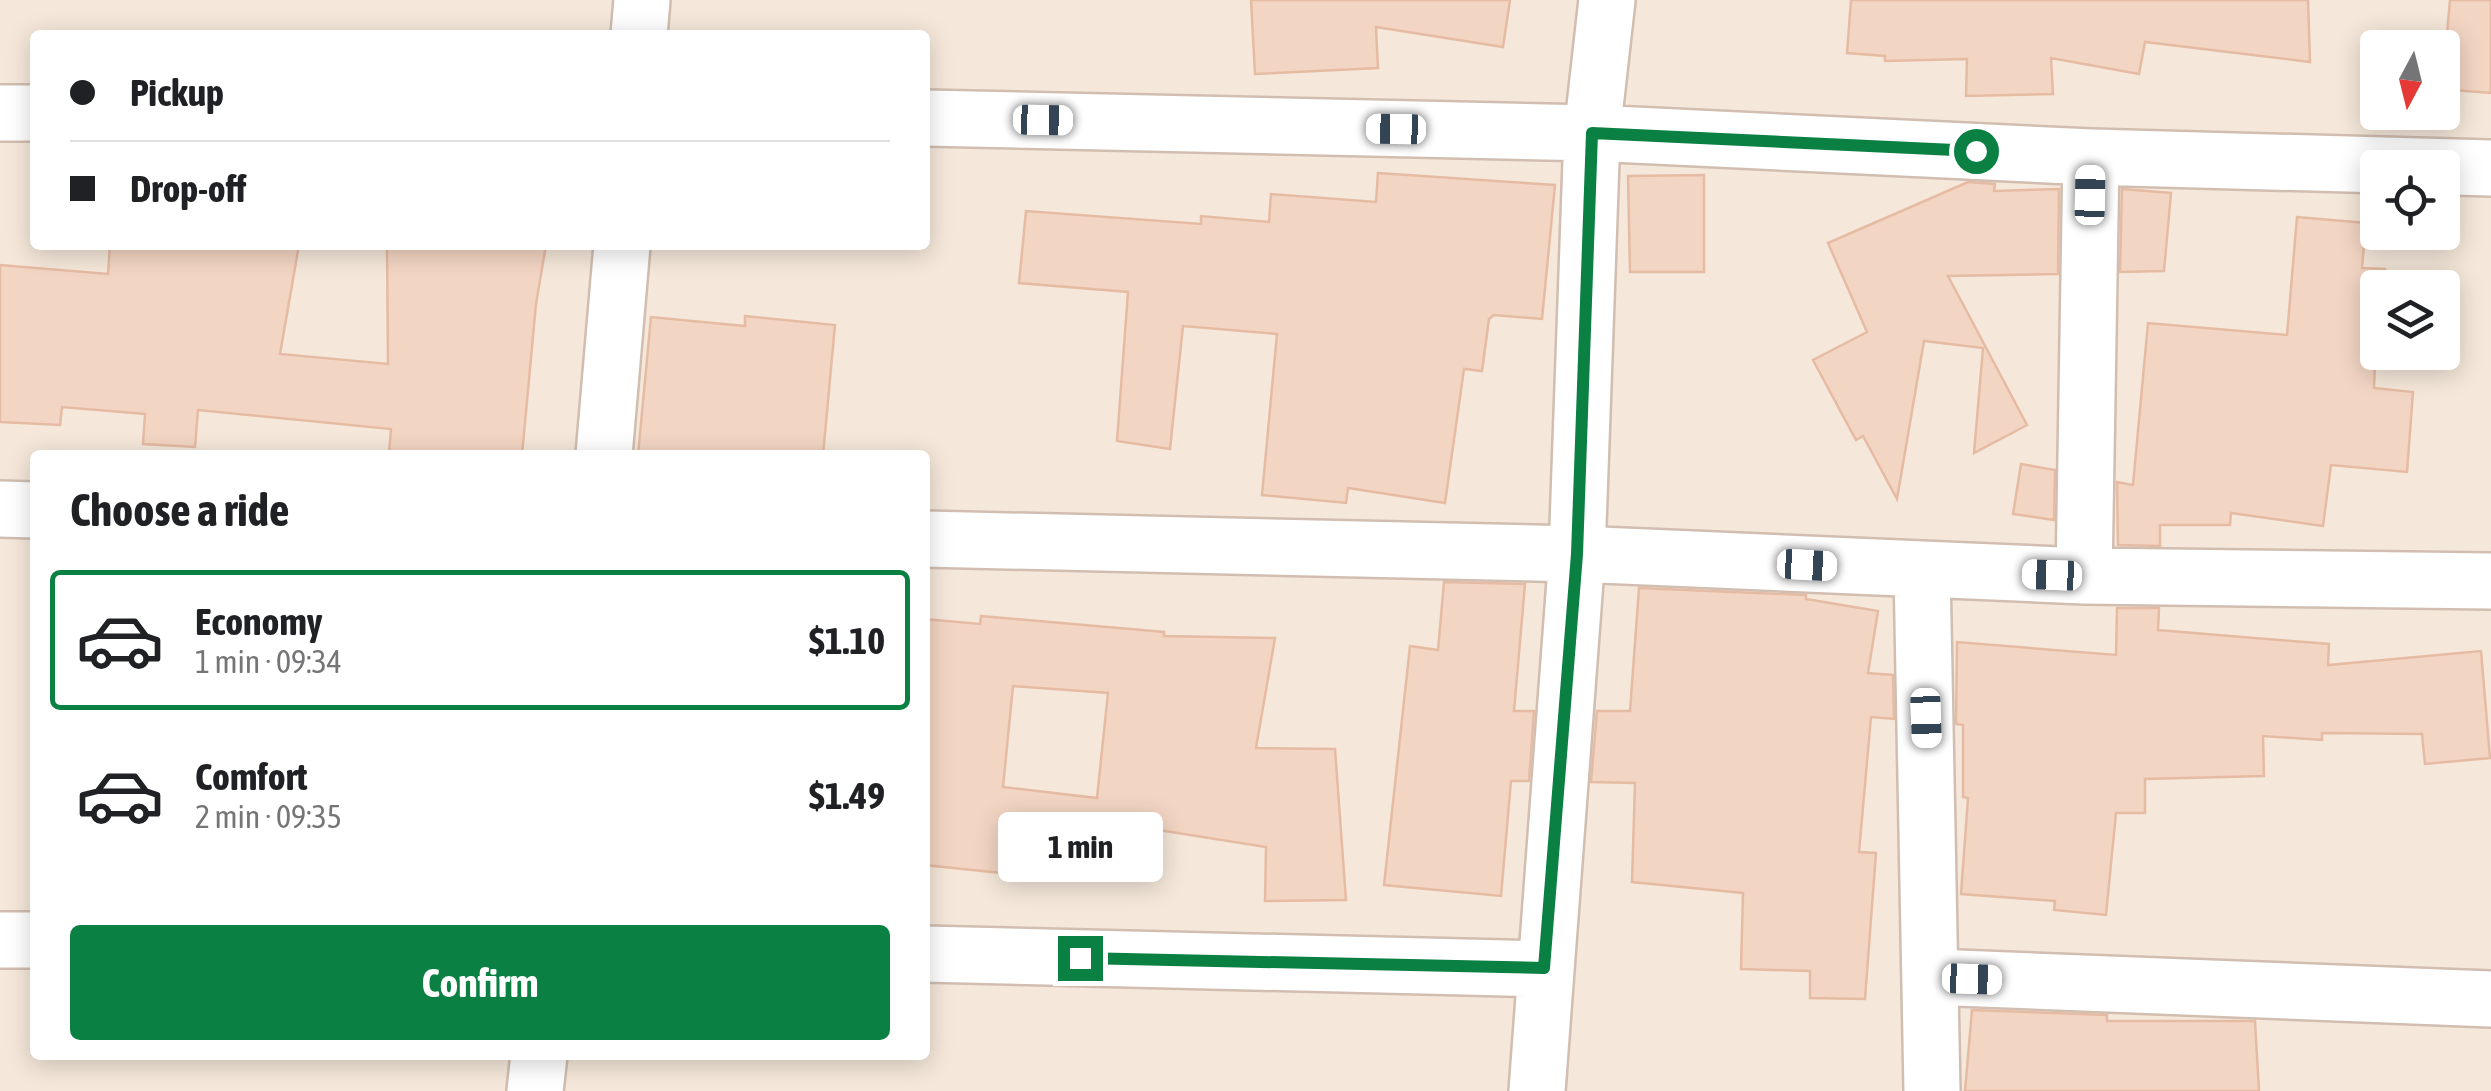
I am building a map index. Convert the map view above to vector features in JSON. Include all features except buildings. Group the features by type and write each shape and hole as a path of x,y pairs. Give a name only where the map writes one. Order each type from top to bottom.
{"street":[{"path":"639,30 642,0"},
{"path":"1537,1091 1577,554 1592,133 1607,0"},
{"path":"0,113 30,113"},
{"path":"930,118 1592,133 2091,157 2491,168"},
{"path":"2084,576 2091,157"},
{"path":"604,450 622,250"},
{"path":"0,508 30,510"},
{"path":"930,539 1577,554 2084,576 2491,581"},
{"path":"1922,570 1932,1091"},
{"path":"0,940 30,940"},
{"path":"930,954 1544,968"},
{"path":"1932,978 2491,998"},
{"path":"535,1091 539,1060"}],"shaded area":[{"path":"0,0 2491,0 2491,1091 0,1091"}],"route":[{"path":"1080,958 1544,968 1577,554 1592,133 1976,151"}]}
